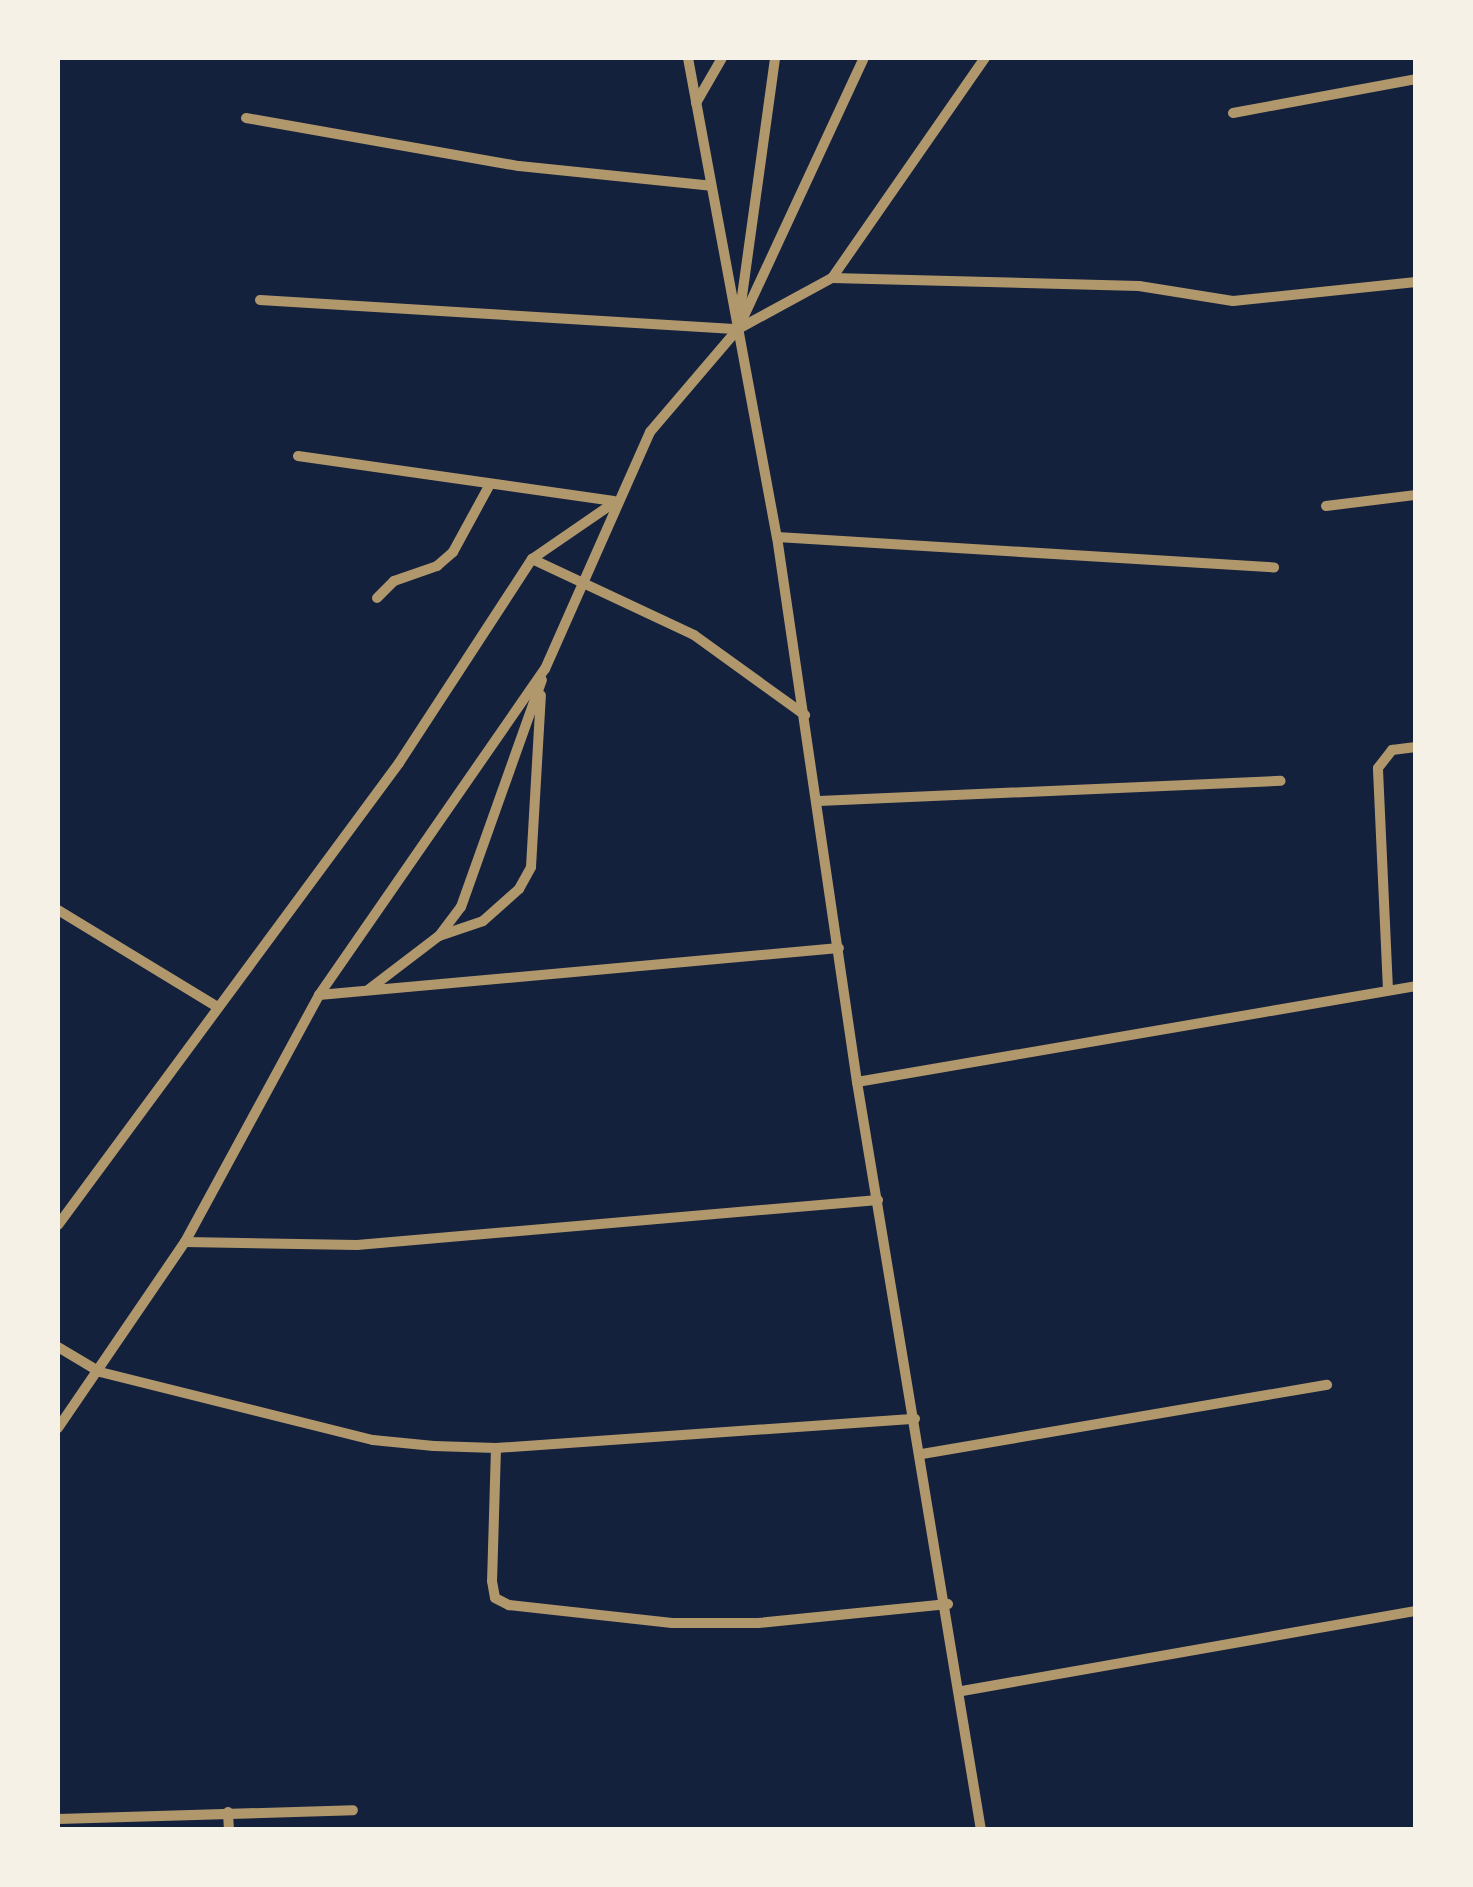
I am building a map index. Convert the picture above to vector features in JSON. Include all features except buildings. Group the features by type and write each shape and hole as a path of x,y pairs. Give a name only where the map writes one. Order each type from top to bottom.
{"street":[{"path":"688,58 777,537 857,1082 948,1604 981,1830"},
{"path":"696,103 722,58"},
{"path":"738,329 775,58"},
{"path":"58,1428 100,1372 185,1242 320,995 545,670 586,588 615,502 650,432 738,329 864,58"},
{"path":"260,300 738,329 832,278 986,58"},
{"path":"1233,113 1416,80"},
{"path":"246,118 519,166 710,186"},
{"path":"832,278 1139,286 1233,301 1416,282"},
{"path":"298,456 615,502"},
{"path":"377,598 394,582 436,566 453,552 490,484"},
{"path":"1326,506 1416,495"},
{"path":"58,1225 216,1006 399,764 532,559 615,502"},
{"path":"777,537 1274,567"},
{"path":"532,559 586,588 694,636 805,716"},
{"path":"439,936 478,873 545,670"},
{"path":"368,990 439,936 483,921 519,889 531,867 538,836 533,753 545,670"},
{"path":"1388,990 1378,768 1392,750 1416,747"},
{"path":"818,801 1281,781"},
{"path":"58,910 216,1006"},
{"path":"320,995 839,948"},
{"path":"857,1082 1416,986"},
{"path":"185,1242 356,1246 878,1200"},
{"path":"58,1347 100,1372 373,1440 496,1448 915,1420"},
{"path":"922,1454 1328,1385"},
{"path":"496,1448 492,1581 495,1598 508,1605 672,1622 758,1622 948,1604"},
{"path":"962,1691 1416,1611"},
{"path":"58,1819 353,1810"},
{"path":"228,1812 229,1830"}]}
